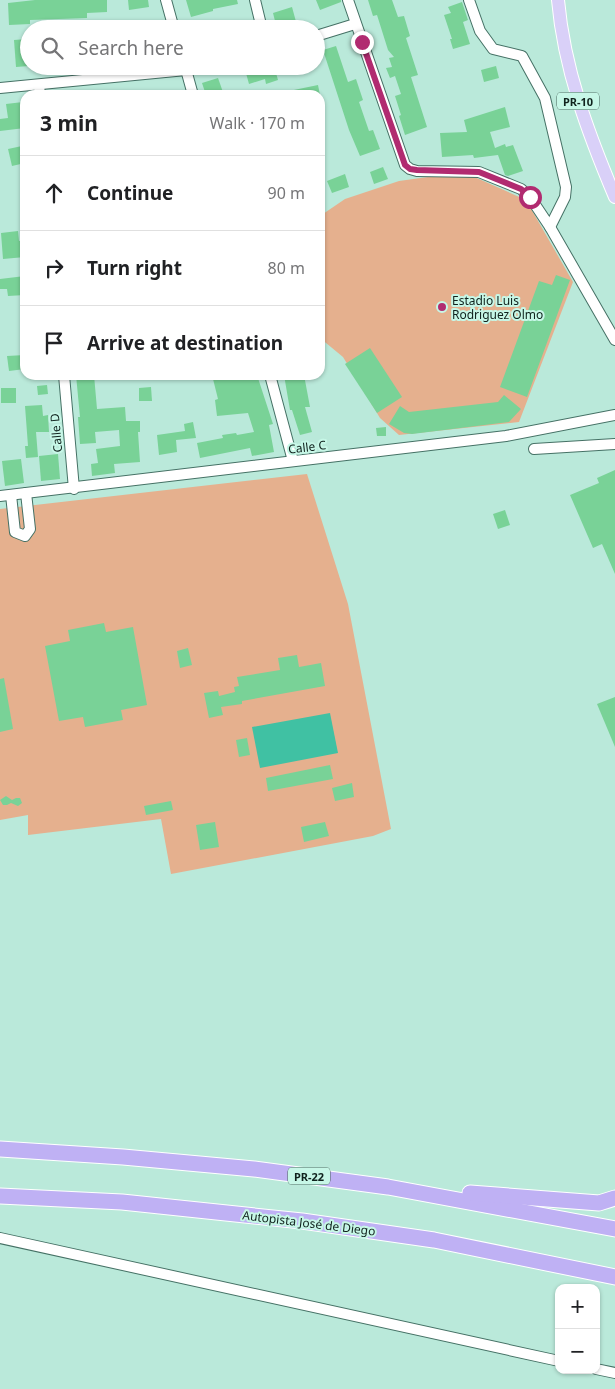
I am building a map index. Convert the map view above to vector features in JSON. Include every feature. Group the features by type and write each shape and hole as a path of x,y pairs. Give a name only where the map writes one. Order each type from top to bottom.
{"highway":[{"name":"PR-22","path":"0,1149 123,1156 245,1168 388,1187 615,1229"},
{"path":"388,1187 599,1203 615,1198"},
{"name":"Autopista José de Diego","path":"5,1196 122,1202 302,1221 434,1240 614,1277"}],"main road":[{"name":"PR-10","path":"558,0 563,42 576,93 601,165 615,196"}],"street":[{"path":"166,0 172,20"},
{"path":"255,0 260,20"},
{"path":"348,0 405,165 410,169 417,170 479,172 521,189 530,197 550,227 615,340"},
{"path":"469,0 480,31 493,49 522,56 545,98 566,187 565,197 550,227"},
{"path":"325,33 356,24"},
{"path":"0,88 39,90 139,75"},
{"path":"187,75 192,90"},
{"name":"Calle D","path":"64,380 74,489"},
{"path":"271,380 293,461"},
{"name":"Calle C","path":"0,496 74,489 506,436 615,415"},
{"path":"534,449 615,444"},
{"path":"11,495 15,532 25,536 30,529 26,493"},
{"path":"0,1238 555,1360"},
{"path":"600,1370 615,1373"}],"shaded area":[{"name":"Estadio Luis Rodriguez Olmo","path":"470,175 526,200 573,282 519,422 399,435 380,418 343,357 325,342 325,213 345,199 399,181 435,176"},
{"path":"307,474 348,604 391,829 373,836 171,874 161,819 28,835 28,815 0,820 0,509"},
{"path":"330,713 338,753 260,768 252,727"}],"building":[{"path":"35,0 107,0 107,12 87,13 87,18 20,20 20,24 9,25 8,3"},
{"path":"128,0 148,0 149,7 129,10"},
{"path":"186,0 237,0 238,4 213,9 213,11 191,17"},
{"path":"316,0 341,0 341,2 320,10"},
{"path":"368,0 392,0 398,17 404,16 410,36 406,38 418,75 411,77 427,127 405,135 395,96 401,94 395,76 390,78 386,68 392,67 389,58 394,57 388,50 377,15 373,16"},
{"path":"462,2 468,20 463,22 470,44 453,49 450,39 452,39 444,15 451,13 448,7"},
{"path":"292,7 296,20 275,20 273,13"},
{"path":"14,40 20,40 20,67 16,67"},
{"path":"336,46 348,82 356,79 363,100 359,102 369,131 373,130 380,149 360,156 349,130 325,56 325,49"},
{"path":"496,66 499,78 484,82 481,70"},
{"path":"246,75 277,75 278,80 266,84 265,79 249,84"},
{"path":"218,78 222,90 204,90 202,83"},
{"path":"318,85 319,90 294,90"},
{"path":"20,102 20,129 0,131 0,119 8,118 6,104"},
{"path":"505,107 510,127 490,132 495,148 505,144 506,147 513,145 523,171 508,176 505,175 498,155 474,158 473,155 442,157 440,133 467,132 464,120"},
{"path":"20,146 20,164 12,166 8,149"},
{"path":"383,167 388,179 374,184 370,172"},
{"path":"345,174 349,187 332,193 327,181"},
{"path":"18,231 20,257 3,259 1,233"},
{"path":"556,275 570,280 527,397 500,387 539,281 552,285"},
{"path":"20,277 20,295 8,296 7,289 0,289 0,279"},
{"path":"370,348 402,397 377,413 345,364"},
{"path":"20,355 20,370 9,371 7,356"},
{"path":"76,380 94,380 97,409 125,407 126,421 140,421 140,432 138,432 140,462 114,464 115,473 92,476 91,464 98,463 96,449 120,446 119,430 95,432 96,443 80,444 78,417 80,417"},
{"path":"213,380 259,380 273,424 269,425 274,452 252,456 250,448 200,458 197,443 223,438 222,435 254,432 248,413 217,416 215,400 218,399"},
{"path":"285,380 305,380 310,407 305,407 312,432 300,435 292,410 290,410"},
{"path":"47,385 48,394 38,395 37,386"},
{"path":"151,387 152,401 139,401 139,388"},
{"path":"1,388 16,388 16,403 1,403"},
{"path":"504,395 521,409 509,422 412,434 404,433 389,424 400,406 409,412 498,402"},
{"path":"42,405 43,416 48,415 49,432 36,432 38,457 26,458 25,446 28,446 25,406"},
{"path":"193,422 196,438 176,440 177,452 159,455 157,435 185,431 184,424"},
{"path":"386,427 386,436 377,436 376,428"},
{"path":"58,454 60,479 41,481 39,456"},
{"path":"21,459 24,483 5,486 2,461"},
{"path":"615,470 615,574 602,544 593,548 570,495 599,483 597,478"},
{"path":"505,510 510,525 498,529 493,514"},
{"path":"104,623 106,632 133,627 147,705 121,710 123,720 85,727 83,717 59,721 45,646 70,641 68,630"},
{"path":"188,648 192,665 180,668 177,651"},
{"path":"297,655 299,667 321,663 325,686 242,701 242,704 221,707 223,715 209,718 204,693 218,691 219,696 235,692 234,687 239,686 237,677 280,670 278,658"},
{"path":"4,678 13,729 0,732 0,679"},
{"path":"615,697 615,747 597,704"},
{"path":"247,738 250,755 239,757 236,740"},
{"path":"330,765 333,779 268,791 266,778"},
{"path":"352,783 354,797 335,801 332,788"},
{"path":"6,796 12,800 20,798 22,803 18,806 11,803 3,805 0,800"},
{"path":"171,801 173,810 146,815 144,806"},
{"path":"215,822 219,847 200,850 196,825"},
{"path":"325,822 329,836 304,842 301,827"}],"place":[{"name":"Estadio Luis Rodriguez Olmo","path":"442,307"}],"route":[{"path":"362,42 405,165 410,169 417,170 479,172 521,189 530,197"}]}
